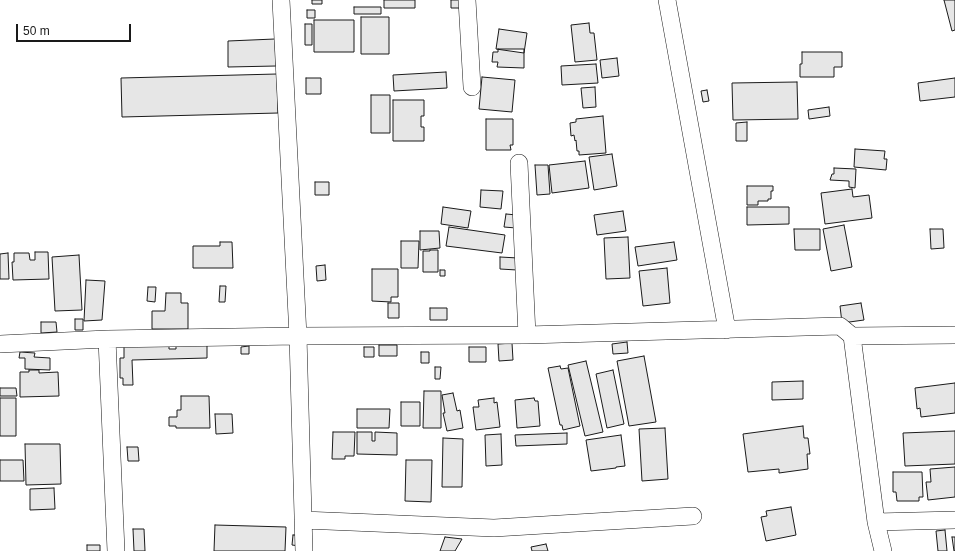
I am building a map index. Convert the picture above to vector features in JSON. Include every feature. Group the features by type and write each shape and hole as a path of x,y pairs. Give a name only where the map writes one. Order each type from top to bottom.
{"street":[{"path":"281,0 298,336 304,551"},
{"path":"467,0 472,87"},
{"path":"667,0 727,330"},
{"path":"519,163 527,335"},
{"path":"0,344 107,339 527,335 840,326 852,336 955,334"},
{"path":"852,336 876,522 883,551"},
{"path":"107,339 116,551"},
{"path":"303,520 494,528 694,516"},
{"path":"876,522 955,520"}],"building":[{"path":"312,0 322,0 322,4 312,4"},
{"path":"384,0 415,0 415,8 384,8"},
{"path":"451,0 463,0 463,8 451,8"},
{"path":"944,0 955,0 955,30 952,31"},
{"path":"354,7 381,7 381,14 354,14"},
{"path":"307,10 315,10 315,18 307,18"},
{"path":"361,17 389,17 389,54 361,54"},
{"path":"314,20 354,20 354,52 314,52"},
{"path":"589,23 590,33 594,33 597,60 575,62 571,25"},
{"path":"305,24 312,24 312,45 305,45"},
{"path":"499,29 527,33 524,53 496,49"},
{"path":"275,39 276,66 228,67 228,41"},
{"path":"498,49 524,49 524,68 497,67 498,62 492,62 493,52 498,52"},
{"path":"802,52 842,52 842,67 834,67 834,77 800,77"},
{"path":"617,58 619,76 602,78 600,60"},
{"path":"596,64 598,83 562,85 561,66"},
{"path":"446,72 447,88 394,91 393,75"},
{"path":"277,74 278,113 122,117 121,78"},
{"path":"482,77 515,80 512,112 479,109"},
{"path":"306,78 321,78 321,94 306,94"},
{"path":"955,78 955,97 920,101 918,83"},
{"path":"797,82 798,119 733,120 732,83"},
{"path":"595,87 596,107 583,108 581,88"},
{"path":"707,90 709,101 703,102 701,91"},
{"path":"371,95 390,95 390,133 371,133"},
{"path":"393,100 424,100 424,116 421,116 421,127 424,127 424,141 393,141"},
{"path":"829,107 830,116 809,119 808,110"},
{"path":"603,116 606,153 579,155 574,135 571,136 570,123 576,122 576,119"},
{"path":"486,119 513,119 513,145 510,145 511,150 486,150"},
{"path":"747,122 747,141 736,141 736,123"},
{"path":"855,149 885,151 884,159 887,159 886,170 854,167"},
{"path":"612,154 617,186 594,190 589,157"},
{"path":"585,161 589,188 552,193 549,165"},
{"path":"535,165 548,165 550,194 537,195"},
{"path":"834,168 856,169 855,188 849,187 849,181 830,180 832,174 834,174"},
{"path":"315,182 329,182 329,195 315,195"},
{"path":"747,186 773,186 773,191 771,191 771,199 768,199 768,201 758,201 758,205 747,205"},
{"path":"852,189 853,197 869,195 872,218 825,224 821,193"},
{"path":"481,190 503,191 501,209 480,207"},
{"path":"443,207 471,211 468,228 441,224"},
{"path":"747,207 789,207 789,224 747,225"},
{"path":"623,211 626,231 597,235 594,215"},
{"path":"506,214 517,215 516,228 504,227"},
{"path":"844,225 852,267 831,271 823,229"},
{"path":"449,227 505,235 502,253 446,246"},
{"path":"794,229 820,229 820,250 795,250"},
{"path":"930,229 943,229 944,248 931,249"},
{"path":"420,231 439,231 440,248 420,250"},
{"path":"628,237 630,278 606,279 604,238"},
{"path":"401,241 419,241 418,268 401,268"},
{"path":"220,242 232,242 233,268 193,268 193,246 220,246"},
{"path":"674,242 677,260 638,266 635,247"},
{"path":"438,250 438,272 423,272 423,251"},
{"path":"35,252 48,252 49,279 13,280 12,262 14,262 14,253 29,253 30,260 35,260"},
{"path":"8,253 9,279 0,279 0,254"},
{"path":"79,255 82,310 55,311 52,257"},
{"path":"500,257 518,258 517,270 500,269"},
{"path":"325,265 326,280 317,281 316,266"},
{"path":"667,268 670,303 643,306 639,271"},
{"path":"372,269 398,269 398,297 391,297 391,302 372,301"},
{"path":"440,270 445,270 445,276 440,276"},
{"path":"86,280 105,281 102,320 84,321"},
{"path":"220,286 226,286 225,302 219,302"},
{"path":"148,287 156,287 155,302 147,301"},
{"path":"166,293 181,293 181,303 188,303 188,329 152,329 152,311 165,311"},
{"path":"388,303 399,303 399,318 388,318"},
{"path":"861,303 864,320 842,323 840,306"},
{"path":"430,308 447,308 447,320 430,320"},
{"path":"75,319 83,319 83,330 75,330"},
{"path":"41,322 56,322 57,332 41,333"},
{"path":"627,342 628,353 613,354 612,344"},
{"path":"512,343 513,360 499,361 498,344"},
{"path":"176,344 207,344 207,358 132,360 133,385 123,385 123,378 120,378 120,358 124,358 124,346 169,345 169,349 176,349"},
{"path":"379,345 397,345 397,356 379,356"},
{"path":"249,346 249,354 241,354 241,347"},
{"path":"364,347 374,347 374,357 364,357"},
{"path":"469,347 486,347 486,362 469,362"},
{"path":"20,352 35,353 34,357 50,358 50,370 25,369 25,358 19,358"},
{"path":"421,352 429,352 429,363 421,363"},
{"path":"644,356 656,422 629,426 617,361"},
{"path":"586,361 603,432 585,436 568,365"},
{"path":"560,366 561,369 568,368 580,426 563,430 562,425 560,425 548,368"},
{"path":"435,367 441,367 440,379 435,379"},
{"path":"29,370 39,370 39,373 58,372 59,396 20,397 20,372 29,372"},
{"path":"613,370 624,424 607,428 596,374"},
{"path":"803,381 803,399 772,400 772,382"},
{"path":"955,383 955,413 921,417 920,408 917,409 915,388"},
{"path":"0,388 16,388 17,396 0,396"},
{"path":"424,391 441,391 441,428 423,428"},
{"path":"453,393 457,411 460,410 463,428 447,431 443,413 445,413 442,395"},
{"path":"181,396 209,396 210,428 176,428 176,426 169,426 169,417 177,417 177,410 181,410"},
{"path":"0,398 16,398 16,436 0,436"},
{"path":"494,398 494,403 497,402 500,427 476,430 473,407 479,407 478,400"},
{"path":"534,398 535,401 538,401 540,426 517,428 515,400"},
{"path":"401,402 420,402 420,426 401,426"},
{"path":"357,409 390,409 389,428 357,428"},
{"path":"215,414 232,414 233,433 216,434"},
{"path":"803,426 804,438 808,438 810,454 807,454 808,469 779,473 779,469 748,472 743,434"},
{"path":"665,428 668,479 642,481 639,429"},
{"path":"955,431 955,464 905,466 903,433"},
{"path":"333,432 355,432 354,456 345,456 345,459 332,459"},
{"path":"357,432 372,432 372,441 375,441 375,432 397,433 397,455 357,454"},
{"path":"567,433 567,444 516,446 515,435"},
{"path":"501,434 502,465 486,466 485,435"},
{"path":"621,435 625,466 591,471 586,440"},
{"path":"443,438 463,439 462,487 442,487"},
{"path":"25,444 60,444 61,484 26,485"},
{"path":"127,447 138,447 139,461 128,461"},
{"path":"0,460 23,460 24,481 0,481"},
{"path":"406,460 432,460 431,502 405,501"},
{"path":"955,467 955,497 928,500 926,482 931,482 930,469"},
{"path":"893,472 922,472 923,497 919,497 919,501 897,501 896,492 893,492"},
{"path":"54,488 55,509 30,510 30,489"},
{"path":"791,507 796,535 766,541 761,517 767,516 766,511"},
{"path":"215,525 286,527 285,551 214,551"},
{"path":"133,529 144,529 145,551 134,551"},
{"path":"945,530 947,551 938,551 936,531"},
{"path":"293,535 300,535 300,546 292,545"},
{"path":"445,537 462,539 455,551 440,551"},
{"path":"952,537 955,537 955,551 954,551"},
{"path":"546,544 548,551 532,551 531,547"},
{"path":"87,545 100,545 100,551 87,551"}]}
